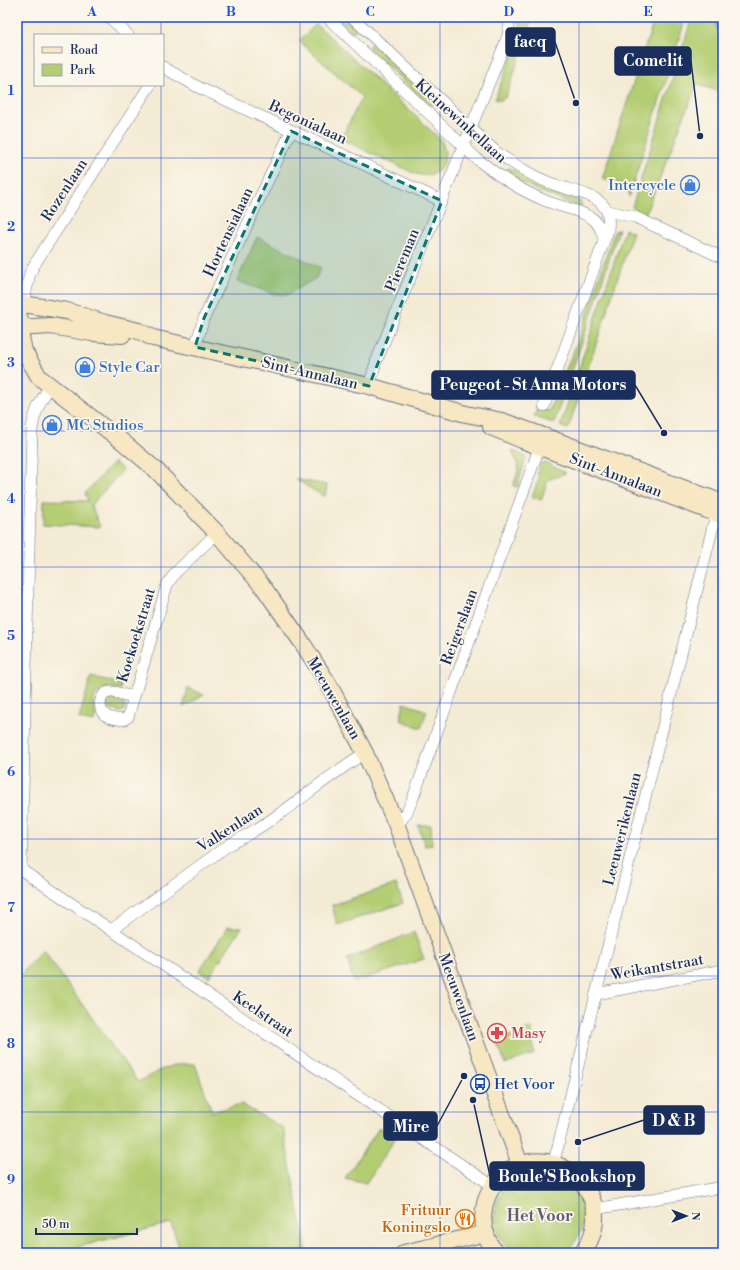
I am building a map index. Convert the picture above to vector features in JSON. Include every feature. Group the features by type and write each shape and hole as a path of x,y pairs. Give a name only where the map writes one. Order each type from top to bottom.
{"street":[{"path":"109,17 127,34"},
{"name":"Kleinewinkellaan","path":"327,17 489,168 530,194 590,217 597,223 602,231 604,240"},
{"name":"Kleinewinkellaan","path":"352,17 496,152 510,162 552,184 594,198 602,203 607,211"},
{"name":"Piereman","path":"369,386 376,362 504,46 508,35 510,17"},
{"name":"Begonialaan","path":"164,68 196,86 442,201"},
{"name":"Rozenlaan","path":"19,316 30,274 36,262 149,86"},
{"name":"Hortensialaan","path":"195,347 204,318 291,131"},
{"path":"544,406 608,230 609,220 607,211 635,217 723,258"},
{"name":"Sint-Annalaan","path":"19,316 67,311 105,323 138,331 153,338"},
{"name":"Sint-Annalaan","path":"19,316 52,326 92,333 153,338 369,386 466,414 505,434 542,441 721,509"},
{"name":"Meeuwenlaan","path":"19,316 22,344 39,377 90,415 150,465 187,501 217,533 264,588 328,683 365,753 397,826 520,1164"},
{"path":"19,868 23,601 32,429 38,404 50,386"},
{"name":"Reigerslaan","path":"397,826 407,812 413,798 542,441"},
{"name":"Leeuwerikenlaan","path":"553,1162 721,509"},
{"name":"Koekoekstraat","path":"134,694 167,585 175,573 217,533"},
{"name":"Valkenlaan","path":"111,930 230,844 252,834 343,767 365,753"},
{"name":"Keelstraat","path":"19,868 493,1186"},
{"name":"Weikantstraat","path":"596,994 723,970"},
{"path":"496,1253 490,1245 483,1220 487,1196 505,1172 520,1164 539,1161 553,1162 563,1167 580,1180 587,1189 595,1209 595,1221 592,1235 582,1253"},
{"path":"595,1209 723,1187"},
{"path":"404,1253 486,1233"}],"highlighted area":[{"path":"291,131 442,201 369,386 195,347 204,318"}],"green space":[{"path":"335,17 343,17 355,28 355,31 351,32"},
{"path":"520,17 529,17 530,25 506,97 501,100 495,99 514,49"},
{"path":"652,17 686,17 629,197 627,185 602,179 652,26 650,25"},
{"path":"692,17 713,17 723,41 723,93 697,84 645,215 632,207"},
{"path":"316,24 440,139 445,150 445,156 444,162 439,170 425,175 411,172 341,139 362,97 299,41"},
{"path":"373,44 433,100 434,103 432,105 429,105 369,49 369,45"},
{"path":"510,168 547,189 580,201 582,205 580,207 570,204 524,183 506,173 507,169"},
{"path":"619,229 554,423 534,417 537,408 549,411 581,333 614,232"},
{"path":"625,229 633,232 568,429 560,426"},
{"path":"257,237 321,268 316,278 287,295 274,294 237,281"},
{"path":"512,450 526,457 518,487 513,486 519,469"},
{"path":"114,462 123,470 91,505 100,527 43,524 44,500 88,501 85,493"},
{"path":"541,463 546,463 566,473 548,480 541,500 532,497 539,478 537,473"},
{"path":"295,479 327,485 325,497"},
{"path":"91,676 120,684 121,689 105,688 96,694 93,703 96,713 94,722 79,719"},
{"path":"188,688 204,695 183,707"},
{"path":"110,699 124,703 124,711 119,712 106,707 106,701"},
{"path":"404,703 427,711 421,728 400,720"},
{"path":"418,825 431,825 432,845 425,846"},
{"path":"396,884 403,903 337,925 332,905"},
{"path":"228,927 242,927 209,977 199,971"},
{"path":"414,932 424,959 354,982 347,959"},
{"path":"43,950 138,1082 165,1068 179,1064 195,1064 212,1112 241,1104 283,1128 307,1253 181,1253 171,1223 54,1253 17,1253 17,978"},
{"path":"532,1028 534,1054 505,1064 497,1041"},
{"path":"379,1128 395,1139 366,1183 345,1178"},
{"path":"540,1172 558,1176 569,1183 576,1192 581,1202 583,1213 579,1235 573,1245 564,1253 515,1253 504,1244 500,1237 496,1225 495,1213 497,1203 501,1193 508,1185 528,1174"}],"water":[{"path":"713,17 723,17 723,41 720,35"}],"place":[{"name":"facq","path":"576,103"},
{"name":"Comelit","path":"700,136"},
{"name":"Intercycle","path":"690,185"},
{"name":"Style Car","path":"85,367"},
{"name":"MC Studios","path":"52,425"},
{"name":"Peugeot - St Anna Motors","path":"664,433"},
{"name":"Masy","path":"497,1033"},
{"name":"Mire","path":"464,1076"},
{"name":"Het Voor","path":"480,1084"},
{"name":"Boule'S Bookshop","path":"473,1100"},
{"name":"D & B","path":"578,1142"},
{"name":"Frituur Koningslo","path":"465,1219"}],"district":[{"name":"Het Voor","path":"540,1215"}]}
